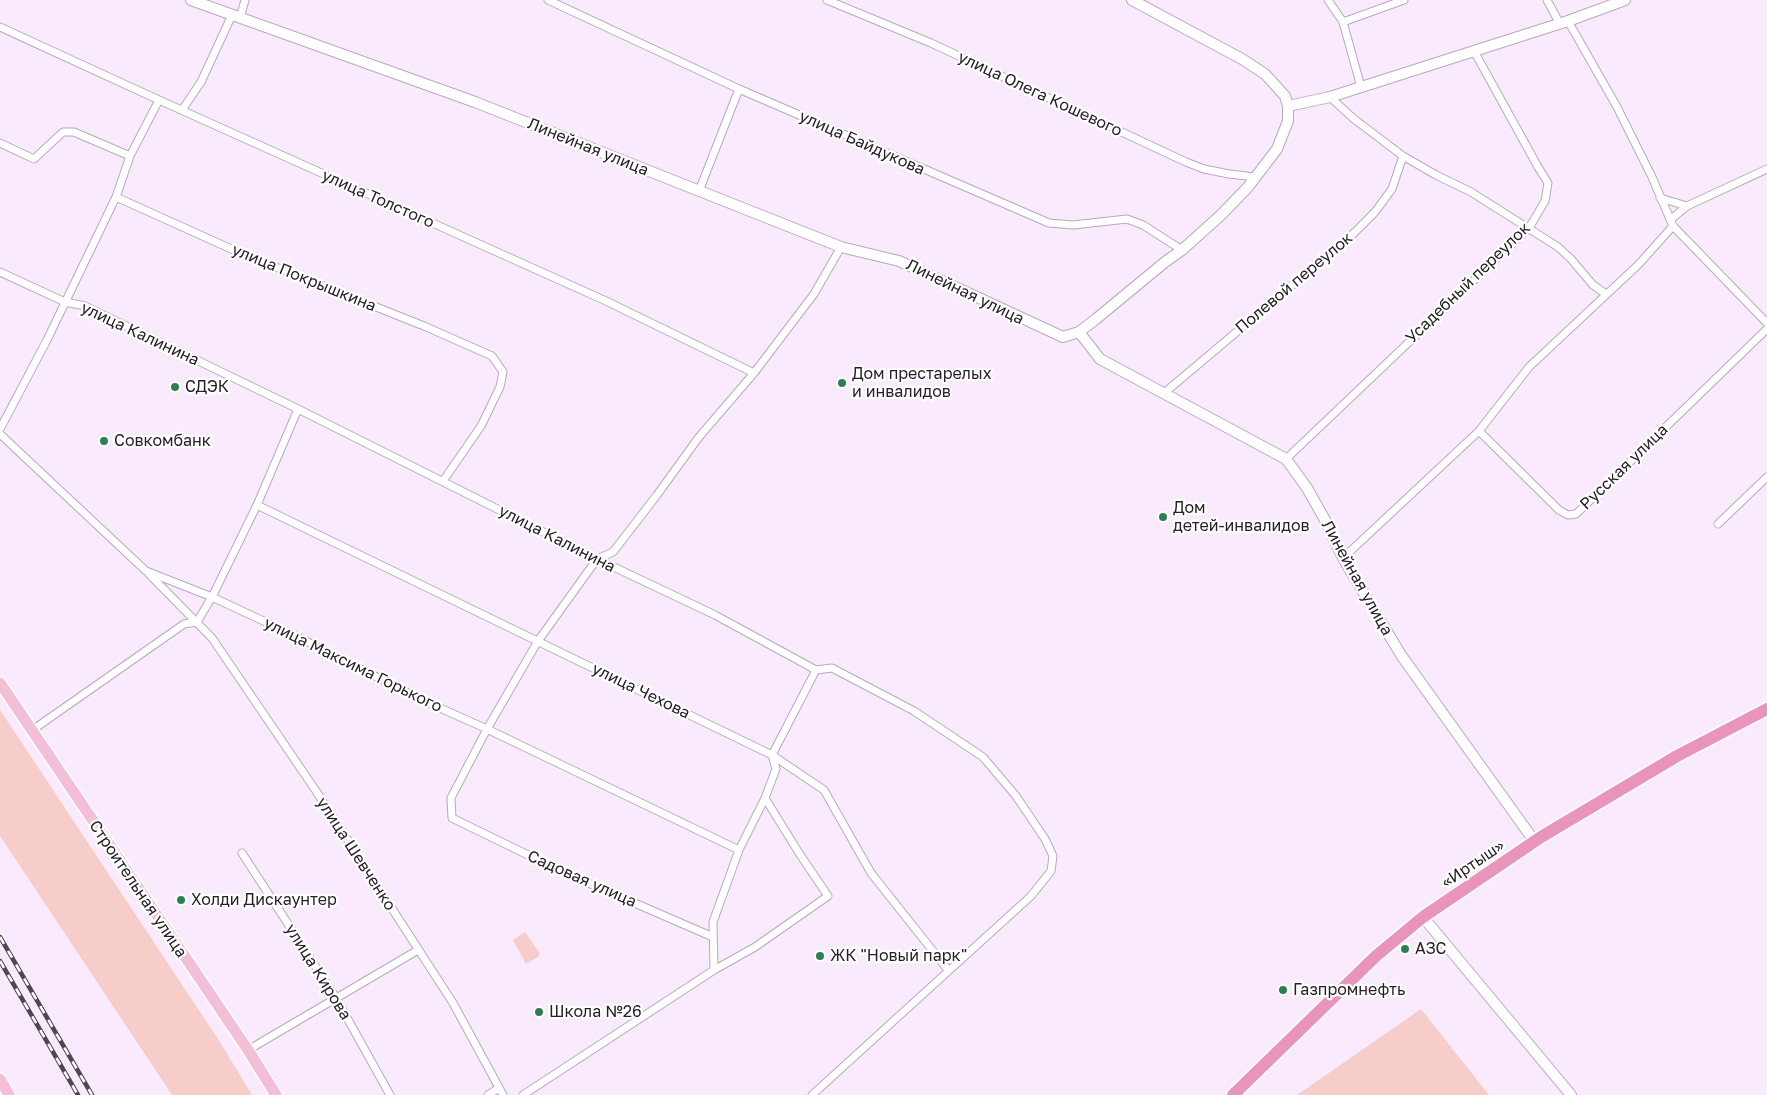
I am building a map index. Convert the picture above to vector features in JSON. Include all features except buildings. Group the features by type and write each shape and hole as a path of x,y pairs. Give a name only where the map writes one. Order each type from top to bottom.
{"highway":[{"name":"«Иртыш»","path":"1233,1095 1376,956 1423,917 1535,842 1677,756 1767,709"}],"main road":[{"name":"Строительная улица","path":"0,683 248,1050 276,1095"},
{"path":"0,1079 9,1095"}],"street":[{"name":"Линейная улица","path":"191,0 475,102 840,247 899,260 1014,316 1063,337 1079,332 1100,359 1286,459 1325,520 1343,558 1401,655 1535,842"},
{"path":"182,110 201,82 245,0"},
{"name":"улица Байдукова","path":"548,0 869,147 1049,223 1073,225 1127,219 1143,226 1182,250"},
{"name":"улица Олега Кошевого","path":"827,0 931,43 1186,162 1204,169 1256,177"},
{"path":"1079,332 1182,250 1222,214 1256,177 1277,149 1288,121 1288,106 1285,96 1265,74 1242,59 1132,0"},
{"path":"1328,0 1343,22 1361,87"},
{"path":"1343,22 1404,0"},
{"path":"1547,0 1564,22 1617,108 1671,223 1767,323"},
{"path":"1288,106 1330,97 1564,22 1625,0"},
{"name":"улица Толстого","path":"0,27 606,301 754,373"},
{"name":"Усадебный переулок","path":"1286,459 1529,228 1545,201 1548,183 1474,51"},
{"path":"698,191 739,89"},
{"path":"1330,97 1354,119 1403,156 1471,192 1558,247 1571,259 1593,286 1606,294"},
{"path":"0,428 47,340 116,198 130,156 159,100"},
{"path":"0,143 34,159 63,132 74,132 130,156"},
{"name":"Полевой переулок","path":"1164,394 1354,233 1375,212 1392,189 1403,156"},
{"path":"1343,558 1479,431 1529,367 1639,264 1687,206 1767,169"},
{"name":"улица Покрышкина","path":"116,198 238,252 424,326 492,356 503,372 500,386 480,426 443,481"},
{"path":"1660,198 1687,206"},
{"path":"487,729 538,641 597,559 613,552 699,437 754,373 814,294 840,247"},
{"name":"улица Калинина","path":"0,272 65,302 85,306 298,409 715,616 816,670 832,668 914,711 983,757 1016,796 1045,839 1053,856 1051,871 1031,896 948,970"},
{"name":"Русская улица","path":"1479,431 1559,510 1568,515 1576,514 1767,329"},
{"path":"32,731 184,624 196,622 212,597 257,505 298,409"},
{"name":"улица Максима Горького","path":"0,434 146,571 212,597 298,637 422,700 487,729 738,850"},
{"path":"1718,524 1767,478"},
{"name":"улица Чехова","path":"257,505 772,755 824,790 872,873 948,970"},
{"name":"улица Шевченко","path":"146,571 212,638 316,791 453,1003 501,1092"},
{"path":"714,970 713,922 738,850 765,798 776,769 772,755 816,670"},
{"name":"Садовая улица","path":"487,729 451,798 452,818 563,872 713,938"},
{"path":"523,1095 714,970 755,947 828,896 798,853 765,798"},
{"name":"улица Кирова","path":"242,852 336,998 390,1095"},
{"path":"1423,917 1571,1095"},
{"path":"248,1050 418,950"},
{"path":"812,1095 948,970"},
{"path":"488,1095 501,1092"}],"shaded area":[{"path":"0,710 218,1039 252,1095 172,1095 0,836"},
{"path":"525,932 539,952 538,957 526,964 513,940"},
{"path":"1421,1009 1489,1095 1297,1095"}],"railway":[{"path":"0,937 92,1095"},
{"path":"0,961 78,1095"}],"place":[{"name":"Дом престарелых и инвалидов","path":"842,383"},
{"name":"СДЭК","path":"175,387"},
{"name":"Совкомбанк","path":"104,441"},
{"name":"Дом детей-инвалидов","path":"1163,517"},
{"name":"Холди Дискаунтер","path":"181,900"},
{"name":"АЗС","path":"1405,949"},
{"name":"ЖК \"Новый парк\"","path":"820,956"},
{"name":"Газпромнефть","path":"1283,990"},
{"name":"Школа №26","path":"539,1012"}]}
